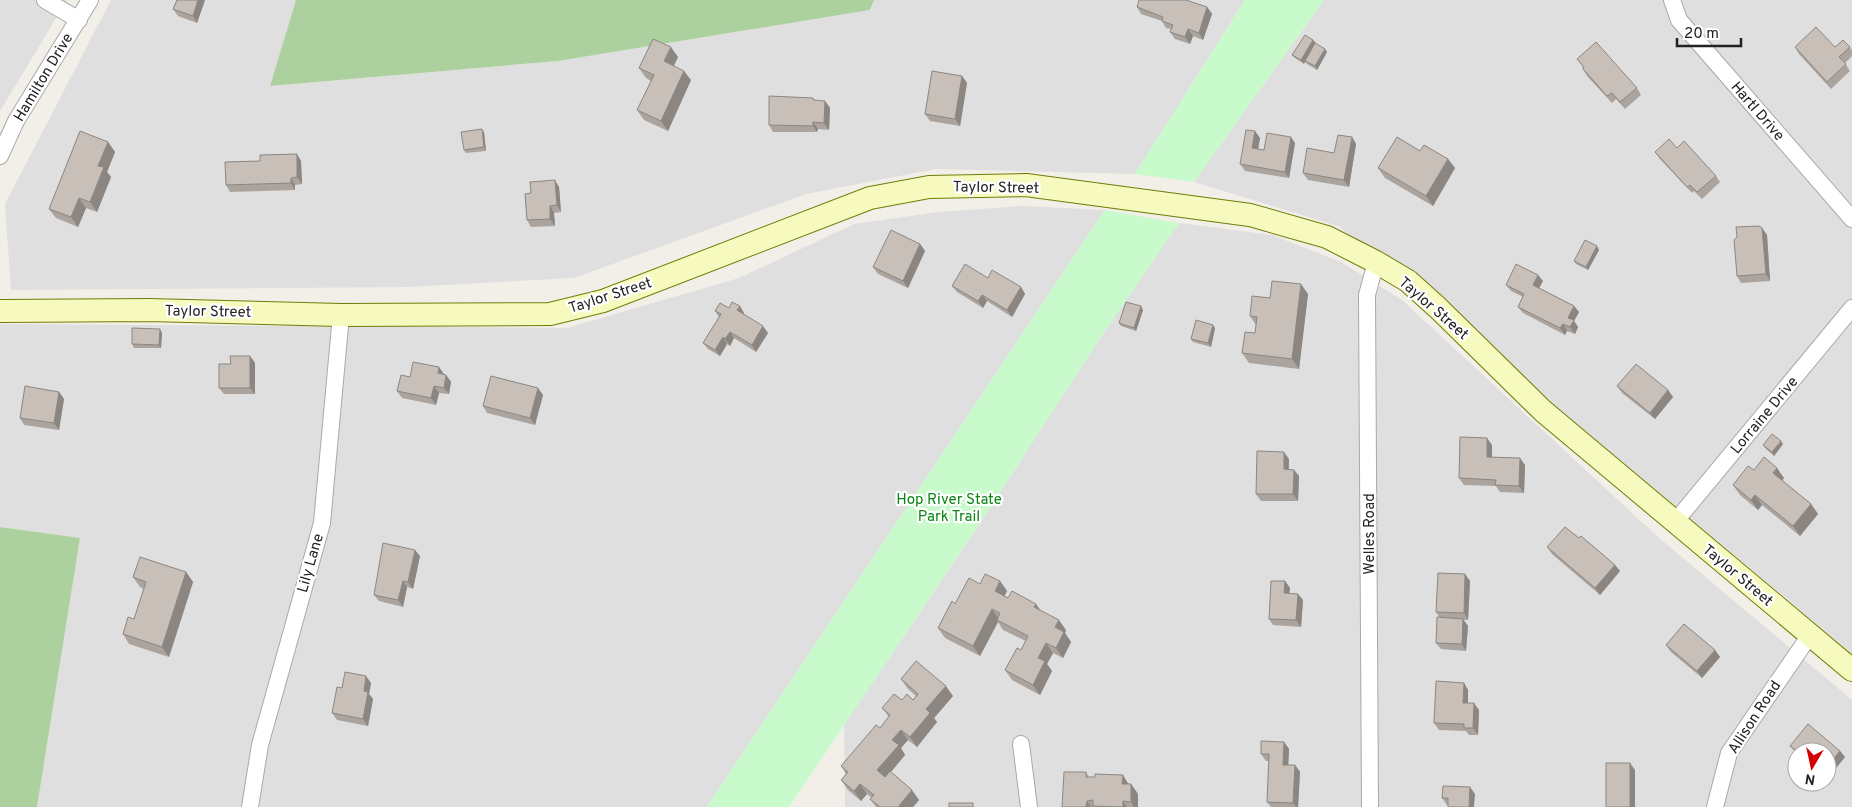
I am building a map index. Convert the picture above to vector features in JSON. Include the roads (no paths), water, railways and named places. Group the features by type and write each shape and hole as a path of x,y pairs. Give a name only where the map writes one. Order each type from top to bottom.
{"street":[{"path":"45,0 78,20"},
{"name":"Hamilton Drive","path":"0,156 16,121 90,0"},
{"name":"Hartl Drive","path":"1672,0 1679,20 1852,219"},
{"name":"Taylor Street","path":"0,311 149,310 341,315 550,314 602,301 870,198 929,187 1026,186 1250,215 1328,237 1376,262 1420,292 1543,411 1852,670"},
{"name":"Welles Road","path":"1370,807 1367,295 1376,262"},
{"name":"Lorraine Drive","path":"1675,522 1852,308"},
{"name":"Lily Lane","path":"250,807 260,745 322,523 341,315"},
{"name":"Allison Road","path":"1715,807 1729,753 1810,635"},
{"path":"1021,744 1029,807"}],"park label":[{"name":"Hop River State Park Trail","path":"949,508"}]}
